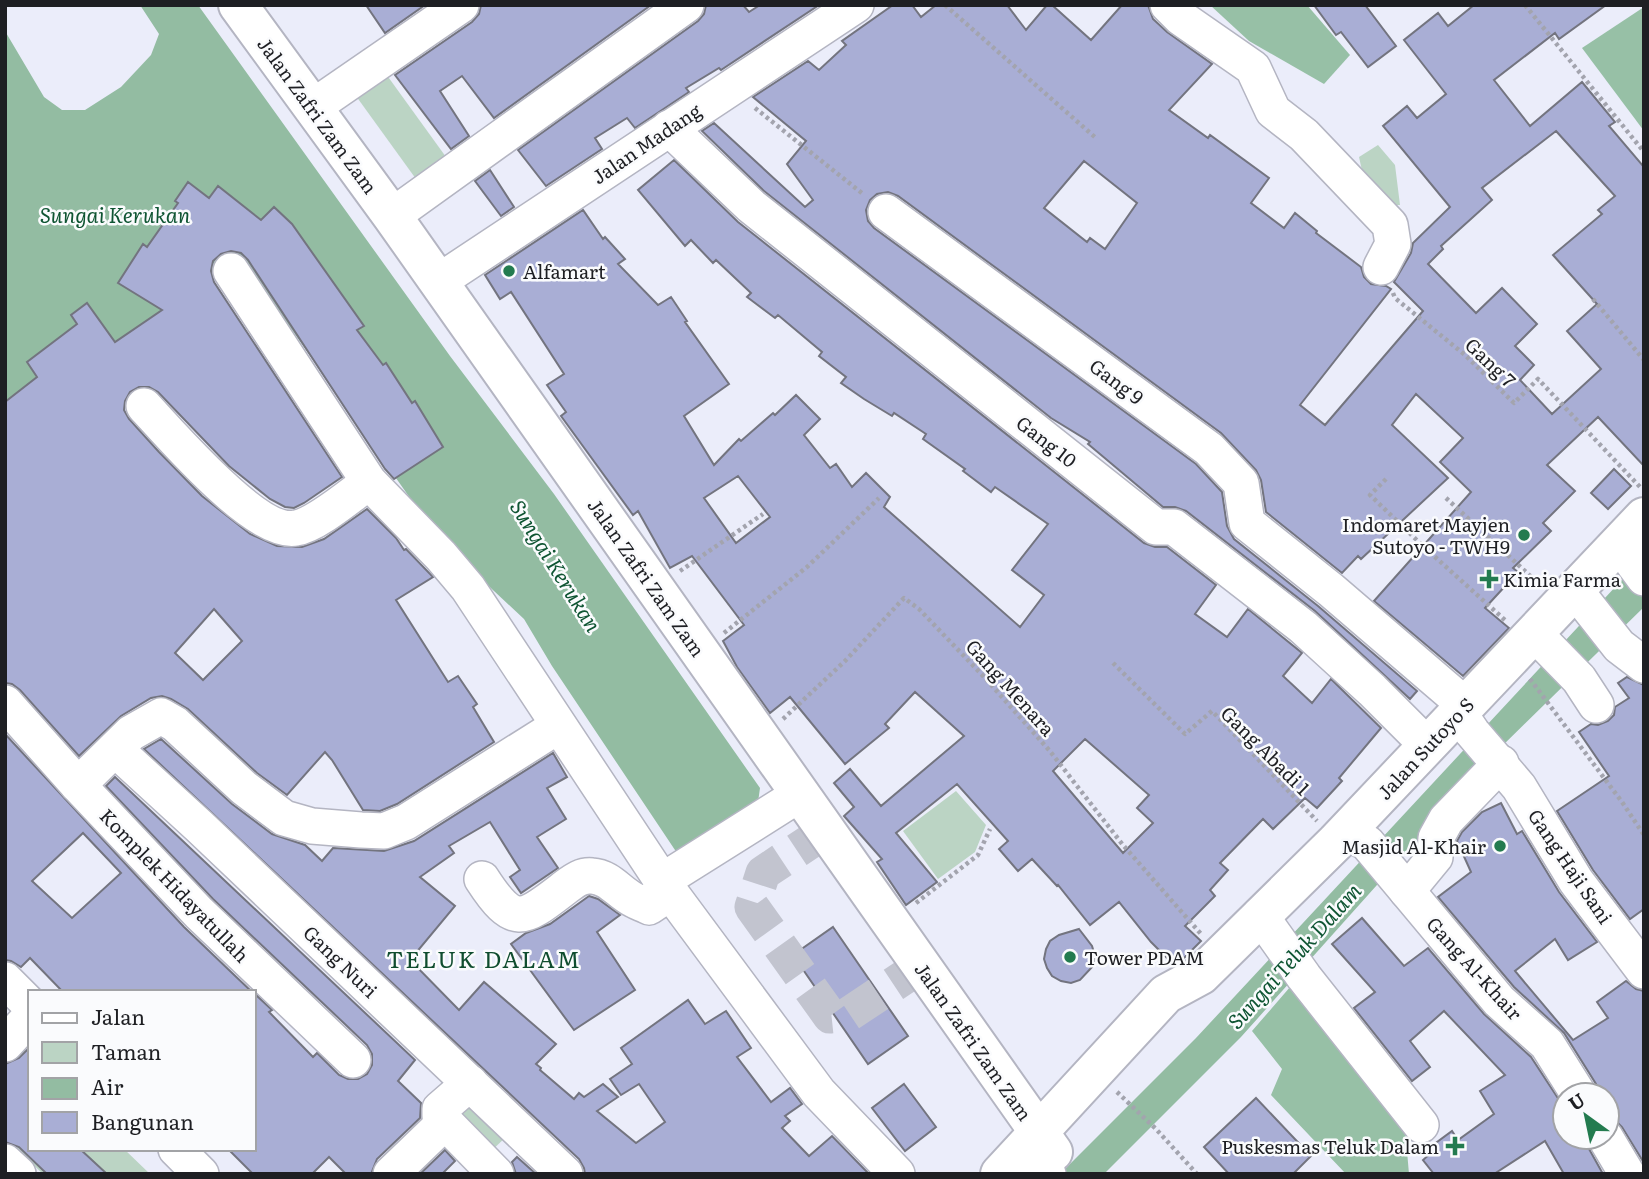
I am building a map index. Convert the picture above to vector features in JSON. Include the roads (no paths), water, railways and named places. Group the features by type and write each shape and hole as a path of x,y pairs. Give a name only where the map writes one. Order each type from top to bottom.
{"main road":[{"name":"Jalan Zafri Zam Zam","path":"241,6 890,923 1042,1160"},
{"name":"Jalan Sutoyo S","path":"1042,1160 1166,994 1268,926 1359,831 1428,746 1465,717 1534,648 1575,600 1635,550"},
{"name":"Jalan Sutoyo S","path":"1000,1174 1042,1160 1120,1095 1186,1010 1211,965"}],"street":[{"path":"313,107 461,5"},
{"name":"Jalan Madang","path":"438,282 856,5"},
{"path":"1168,5 1181,18 1253,68 1273,111 1304,135 1390,225 1393,244 1381,267"},
{"path":"392,216 671,9"},
{"name":"Gang 10","path":"669,128 751,206 1156,527 1174,527 1303,626 1373,690 1428,746"},
{"name":"Gang 9","path":"886,212 1209,449 1241,483 1247,523 1331,590 1465,717 1500,762"},
{"path":"231,271 369,482 441,556 468,588 662,881 819,1093 897,1174"},
{"path":"144,406 217,483 270,524 286,530 300,528 369,482"},
{"path":"1575,600 1616,639 1619,646 1644,665"},
{"path":"1534,648 1587,692"},
{"name":"Komplek Hidayatullah","path":"5,703 199,913 353,1060"},
{"path":"78,785 122,743 153,718 161,716 167,718 244,788 284,818 312,826 384,831 406,822 558,726"},
{"name":"Gang Nuri","path":"122,743 209,835 565,1174"},
{"path":"1413,872 1446,820 1500,762"},
{"name":"Gang Haji Sani","path":"1500,762 1519,787 1576,881 1644,971"},
{"path":"482,879 501,906 514,914 525,914 540,907 579,878 590,875 601,877 634,900 649,906 658,901 662,881 800,794"},
{"name":"Gang Al-Khair","path":"1359,831 1413,872 1499,1001 1547,1044 1570,1081"},
{"path":"1268,926 1304,977 1420,1125"},
{"path":"5,981 28,1003"},
{"path":"5,1044 28,1019"},
{"path":"470,1083 440,1110 440,1116 492,1170 526,1136"},
{"path":"391,1174 444,1122"},
{"path":"178,1151 201,1174"},
{"path":"1613,1151 1627,1174"},
{"path":"5,1162 18,1174"}],"water":[{"name":"Sungai Kerukan","path":"140,5 198,5 450,356 554,494 760,788 758,802 677,853 552,666 524,619 478,576 410,498 280,313 235,254 155,319 5,427 5,31 44,97 62,110 85,110 121,87 151,55 159,34"},
{"name":"Sungai Teluk Dalam","path":"1644,556 1644,607 1496,752 1241,1037 1104,1174 1060,1174 1196,1038"}],"tunnel":[{"path":"826,831 763,873 752,907 830,1016 849,1014 921,966"}],"place":[{"name":"Alfamart","path":"509,271"},
{"name":"Indomaret Mayjen Sutoyo - TWH9","path":"1524,535"},
{"name":"Kimia Farma","path":"1489,579"},
{"name":"Masjid Al-Khair","path":"1500,846"},
{"name":"Tower PDAM","path":"1070,957"},
{"name":"Puskesmas Teluk Dalam","path":"1455,1146"}],"district":[{"name":"TELUK DALAM","path":"484,958"}]}
